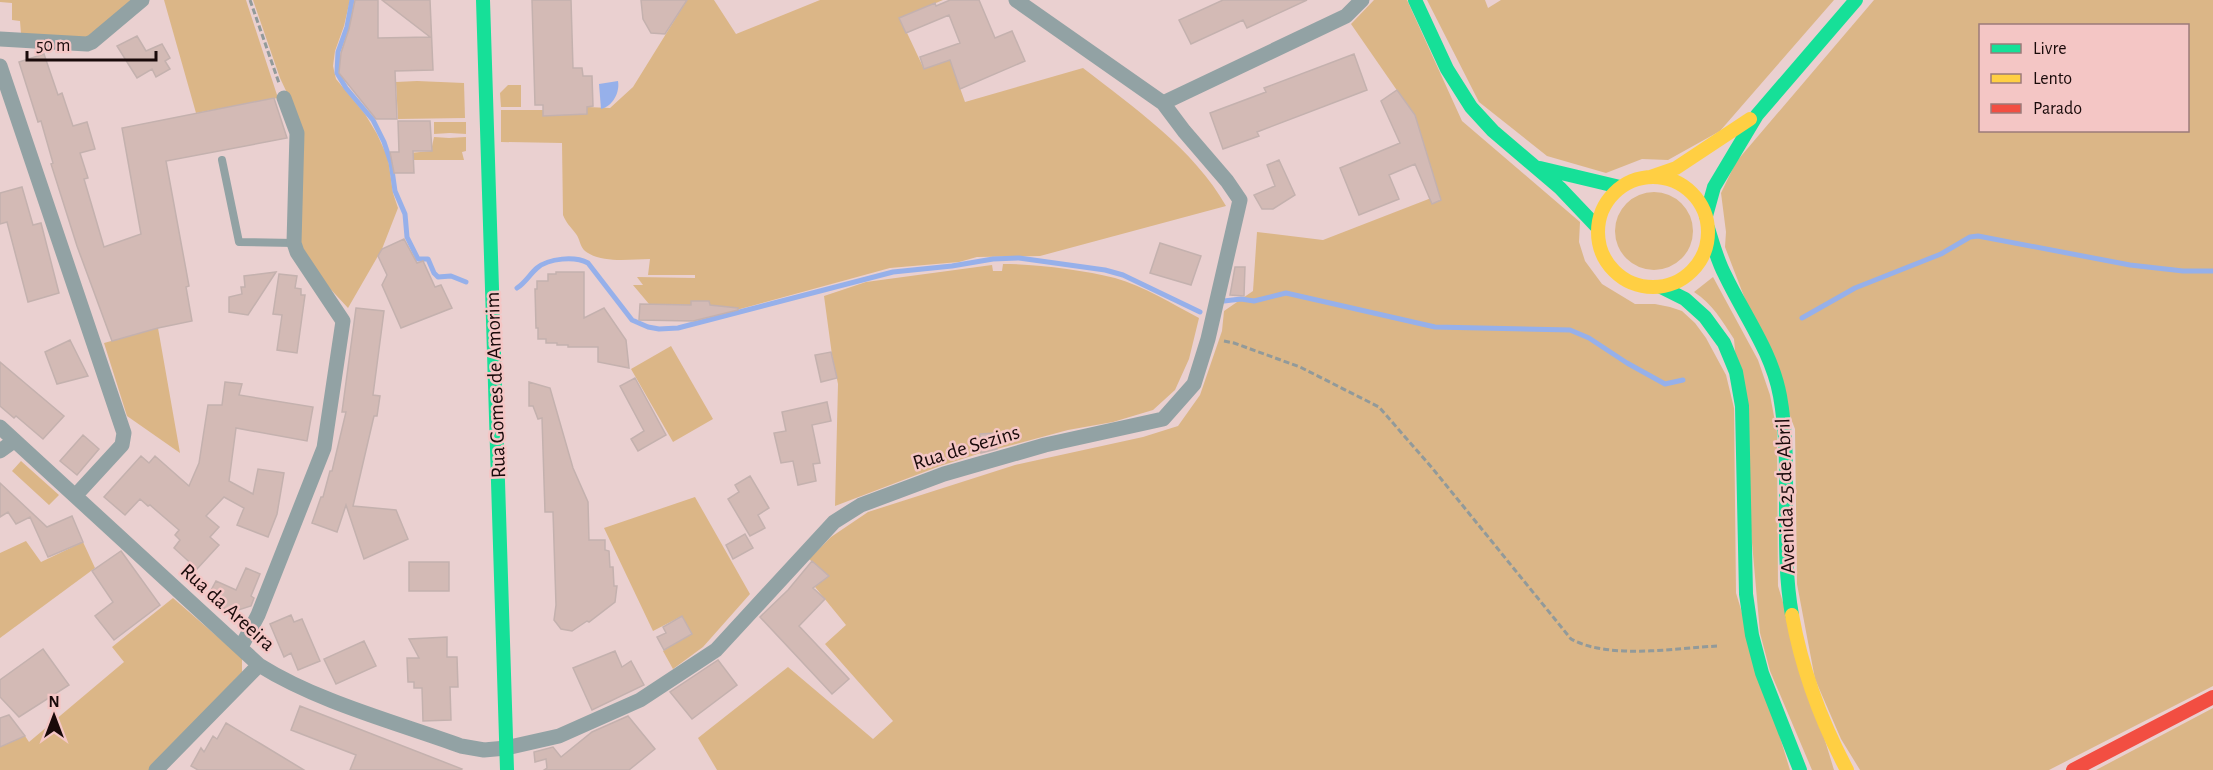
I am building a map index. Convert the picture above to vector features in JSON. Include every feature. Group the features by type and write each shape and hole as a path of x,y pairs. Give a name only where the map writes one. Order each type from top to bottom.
{"main road":[{"name":"Rua Gomes de Amorim","path":"483,0 507,770"},
{"path":"1415,0 1452,77 1470,106 1494,131 1584,212 1598,228"},
{"name":"Avenida 25 de Abril","path":"1598,228 1599,246 1607,262 1619,275 1632,283 1661,286 1677,282 1690,273 1701,260 1707,244 1707,222 1714,187 1757,115 1856,0"},
{"name":"Avenida 25 de Abril","path":"1620,187 1634,180 1676,168 1757,115"},
{"path":"1537,168 1620,187"},
{"name":"Avenida 25 de Abril","path":"1650,177 1665,178 1679,183 1691,191 1700,203 1716,257 1767,356 1779,392 1785,431 1788,585 1797,641 1808,684 1819,714 1847,770"},
{"path":"1598,228 1601,212 1609,198 1620,187"},
{"name":"Avenida 25 de Abril","path":"1661,286 1684,299 1705,317 1724,343 1736,372 1743,406 1746,594 1752,635 1762,672 1800,770"},
{"path":"2073,770 2213,697"}],"street":[{"path":"0,39 92,42 142,0"},
{"path":"1016,0 1163,103 1346,16 1362,0"},
{"path":"0,66 124,433 122,445 76,495"},
{"path":"241,647 258,615 324,448 343,321 297,252 294,243 297,133 285,98"},
{"name":"Rua de Sezins","path":"506,748 559,736 640,700 716,650 834,522 861,505 944,474 1045,445 1163,419 1194,384 1208,339 1240,200 1163,103"},
{"name":"Rua da Areeira","path":"0,427 259,664 310,693 461,746 484,750 506,748"},
{"path":"0,451 14,441"},
{"path":"156,770 259,664"}],"lane":[{"path":"222,160 238,242 294,243"}],"path":[{"path":"250,0 285,98"},
{"path":"1208,339 1234,343 1300,367 1380,407 1571,639 1596,649 1616,650 1718,646"}],"shaded area":[{"path":"0,0 135,0 88,38 21,34 20,21 12,20 12,3 0,2"},
{"path":"164,0 246,0 278,98 196,113"},
{"path":"253,0 350,0 335,51 333,66 336,79 365,114 377,134 388,158 393,193 398,208 382,249 348,308 323,281 300,244 295,110 280,78"},
{"path":"687,0 714,0 736,34 820,0 943,0 900,18 924,69 950,60 965,102 1083,68 1142,114 1180,148 1213,185 1226,206 1040,256 977,257 959,262 890,268 718,315 718,306 710,305 709,301 691,301 691,305 649,304 633,285 643,285 637,277 695,278 695,275 648,275 650,259 608,259 585,251 563,215 562,143 501,142 501,110 543,110 543,116 587,114 587,107 610,108 633,87"},
{"path":"1374,0 1407,0 1462,121 1580,222 1579,242 1585,261 1602,284 1635,304 1655,304 1682,311 1706,338 1726,375 1734,408 1736,593 1790,770 717,770 698,738 788,667 873,739 893,721 825,644 846,625 815,587 828,576 809,559 831,537 868,512 1015,465 1143,437 1178,426 1200,395 1222,331 1224,311 1253,291 1257,232 1323,240 1439,195 1414,115 1351,24"},
{"path":"1427,0 1485,0 1488,8 1501,0 1834,0 1720,131 1668,160 1642,159 1606,173 1547,156 1479,102"},
{"path":"1874,0 2213,0 2213,686 2049,770 1860,770 1841,739 1815,679 1797,584 1795,429 1725,247 1726,232 1721,193 1736,162"},
{"path":"396,82 464,83 465,118 398,119"},
{"path":"508,85 521,85 521,107 501,107 500,93"},
{"path":"434,122 466,122 466,134 434,134"},
{"path":"434,137 466,137 466,151 462,152 464,160 413,160 410,153 431,151"},
{"path":"1654,192 1669,195 1682,203 1690,216 1693,231 1690,246 1682,259 1669,267 1654,270 1639,267 1626,259 1618,246 1615,231 1618,216 1626,203 1639,195"},
{"path":"1003,264 1089,272 1126,281 1199,318 1189,359 1175,390 1153,410 1113,422 1068,430 997,449 995,433 980,434 981,453 835,506 838,384 824,296 866,282 992,265 993,271 1002,271"},
{"path":"1713,277 1758,360 1770,395 1777,432 1778,586 1834,770 1812,770 1770,671 1760,633 1734,339 1712,307 1694,292"},
{"path":"158,328 180,453 127,416 104,343"},
{"path":"671,346 713,419 673,442 631,369"},
{"path":"21,461 59,495 49,505 12,471"},
{"path":"695,497 750,594 703,647 673,669 663,651 691,634 682,616 653,631 604,528"},
{"path":"26,541 41,562 83,542 95,568 0,638 0,553"},
{"path":"173,598 242,658 242,672 149,770 0,770 0,747 25,736 29,742 124,662 112,647"},
{"path":"2213,708 2213,770 2096,770"}],"water":[{"path":"618,81 615,98 601,109 599,84"}],"building":[{"path":"355,0 378,0 378,38 430,37 382,0 430,0 433,70 395,71 397,119 376,119 339,73 341,53"},
{"path":"532,0 571,0 573,68 582,68 583,76 592,76 593,106 587,107 587,114 543,116 543,105 535,105"},
{"path":"641,0 687,0 665,34 651,33 643,19"},
{"path":"950,0 979,0 995,38 1012,31 1025,61 960,89 950,60 924,69 920,57 960,43 949,15 906,33 899,18 935,3 936,6"},
{"path":"1223,0 1307,0 1247,28 1243,20 1191,44 1179,20"},
{"path":"137,36 146,51 162,44 170,58 165,61 170,69 156,77 152,69 137,78 117,46"},
{"path":"44,54 58,95 62,93 73,126 87,122 95,149 80,153 88,178 84,179 104,247 141,234 122,128 274,98 287,138 166,161 189,286 186,287 192,321 112,341 77,246 51,164 53,163 41,121 38,122 19,62"},
{"path":"1354,54 1367,90 1257,132 1259,136 1223,149 1210,113 1266,92 1264,88"},
{"path":"1397,90 1415,115 1441,200 1432,204 1415,164 1389,175 1399,199 1359,215 1340,168 1400,143 1381,101"},
{"path":"398,121 430,121 432,151 413,151 414,173 394,173 390,152 399,152"},
{"path":"1279,160 1295,195 1273,209 1262,209 1254,195 1275,186 1267,165"},
{"path":"22,187 33,225 41,223 59,293 28,302 7,222 0,224 0,193"},
{"path":"404,239 417,263 423,261 435,287 441,285 452,308 401,328 382,285 387,275 378,256 382,249"},
{"path":"1160,243 1201,256 1191,285 1150,273"},
{"path":"1235,267 1245,267 1244,296 1230,295"},
{"path":"276,272 248,315 229,312 229,297 242,294 241,287 245,287 244,276"},
{"path":"556,272 584,272 584,318 604,308 626,340 629,368 598,362 598,347 568,347 568,345 557,345 557,343 546,343 546,339 538,339 535,289 537,289 537,281 548,281 548,274 556,274"},
{"path":"279,274 297,276 295,288 301,289 301,295 305,295 297,353 277,350 282,315 273,314"},
{"path":"691,301 709,301 710,305 738,308 738,310 693,321 639,320 640,304 691,305"},
{"path":"356,308 384,311 373,395 380,396 377,416 374,416 353,506 396,510 408,539 364,559 346,505 337,532 312,523 321,497 323,497 330,471 332,471 346,412 342,412"},
{"path":"70,340 88,376 57,384 45,352"},
{"path":"831,352 837,378 821,382 815,355"},
{"path":"0,362 64,416 43,439 16,416 14,418 0,406"},
{"path":"635,378 666,435 638,451 631,439 644,431 620,386"},
{"path":"225,382 242,384 239,395 313,407 307,441 236,428 229,481 253,494 258,469 284,473 277,514 268,537 237,525 244,508 224,497 206,516 219,527 210,537 219,545 197,569 174,548 180,540 175,535 179,530 150,505 148,506 140,499 125,515 104,497 141,456 149,463 155,456 189,486 199,463 208,405 222,405"},
{"path":"529,382 550,388 573,468 588,502 589,540 605,540 605,550 609,551 610,567 613,567 614,586 617,586 615,602 589,622 587,621 572,631 561,629 554,620 556,605 553,512 545,512 542,418 538,419 533,406 529,406"},
{"path":"827,402 831,421 812,425 820,463 813,464 816,481 798,485 793,461 781,463 774,433 786,431 782,412"},
{"path":"995,433 997,449 981,453 980,434"},
{"path":"83,435 99,449 77,475 60,461"},
{"path":"750,476 769,508 758,515 765,528 750,536 728,499 739,492 735,485"},
{"path":"0,483 47,527 72,516 83,542 48,557 30,517 16,524 8,512 0,517"},
{"path":"745,534 753,548 733,559 726,545"},
{"path":"121,551 160,605 114,640 95,616 113,602 92,571"},
{"path":"812,561 829,576 813,588 825,599 799,626 849,679 832,694 760,617 788,590"},
{"path":"409,562 449,562 449,591 409,591"},
{"path":"246,568 260,574 251,596 254,598 251,606 229,613 209,594 216,581 236,590"},
{"path":"291,615 294,622 302,619 320,661 298,670 291,653 284,657 270,624"},
{"path":"682,616 692,634 664,650 657,637 666,633 663,627"},
{"path":"447,637 447,657 457,657 458,687 450,687 451,720 423,721 422,688 414,688 414,682 408,682 407,658 419,658 409,639"},
{"path":"364,641 376,666 336,684 324,659"},
{"path":"43,649 69,685 19,717 0,697 0,680"},
{"path":"615,651 622,667 631,661 644,685 592,710 573,668"},
{"path":"718,660 737,685 692,719 670,692"},
{"path":"300,706 462,769 350,770 356,755 291,730"},
{"path":"9,715 25,736 0,747 0,718"},
{"path":"628,716 655,749 629,770 544,770 547,768 546,759 535,762 534,752 553,747 561,757 592,732"},
{"path":"226,723 304,770 198,770 191,766 201,748 204,752 213,736 217,739"}],"waterway":[{"path":"352,0 347,27 338,52 337,73 346,88 373,120 384,142 391,163 395,191 405,214 407,237 418,259 428,259 438,277 451,276 466,282"},
{"path":"1802,318 1855,288 1941,254 1970,237 1978,236 2130,265 2183,271 2213,271"},
{"path":"517,288 537,268 548,262 569,259 583,261 588,263 632,320 659,329 678,328 893,272 993,259 1019,258 1105,270 1123,275 1200,312"},
{"path":"1224,301 1241,299 1254,301 1286,293 1435,327 1570,330 1589,338 1665,384 1683,380"}],"traffic: fast":[{"path":"483,0 507,770"},
{"path":"1415,0 1447,69 1471,107 1493,131 1560,188 1598,228"},
{"path":"1706,216 1714,187 1757,115 1856,0"},
{"path":"1540,168 1620,187"},
{"path":"1708,228 1722,269 1771,364 1780,396 1786,450 1786,561 1792,615"},
{"path":"1661,287 1685,299 1705,317 1724,343 1736,372 1742,406 1746,594 1752,635 1762,673 1800,770"}],"traffic: slow":[{"path":"1650,177 1676,168 1750,119"},
{"path":"1653,177 1674,181 1692,193 1704,211 1708,232 1704,253 1692,271 1674,283 1653,287 1632,283 1614,271 1602,253 1598,232 1602,211 1614,193 1632,181 1653,177"},
{"path":"1792,615 1801,656 1814,695 1847,770"}],"traffic: jam":[{"path":"2073,770 2213,697"}]}
